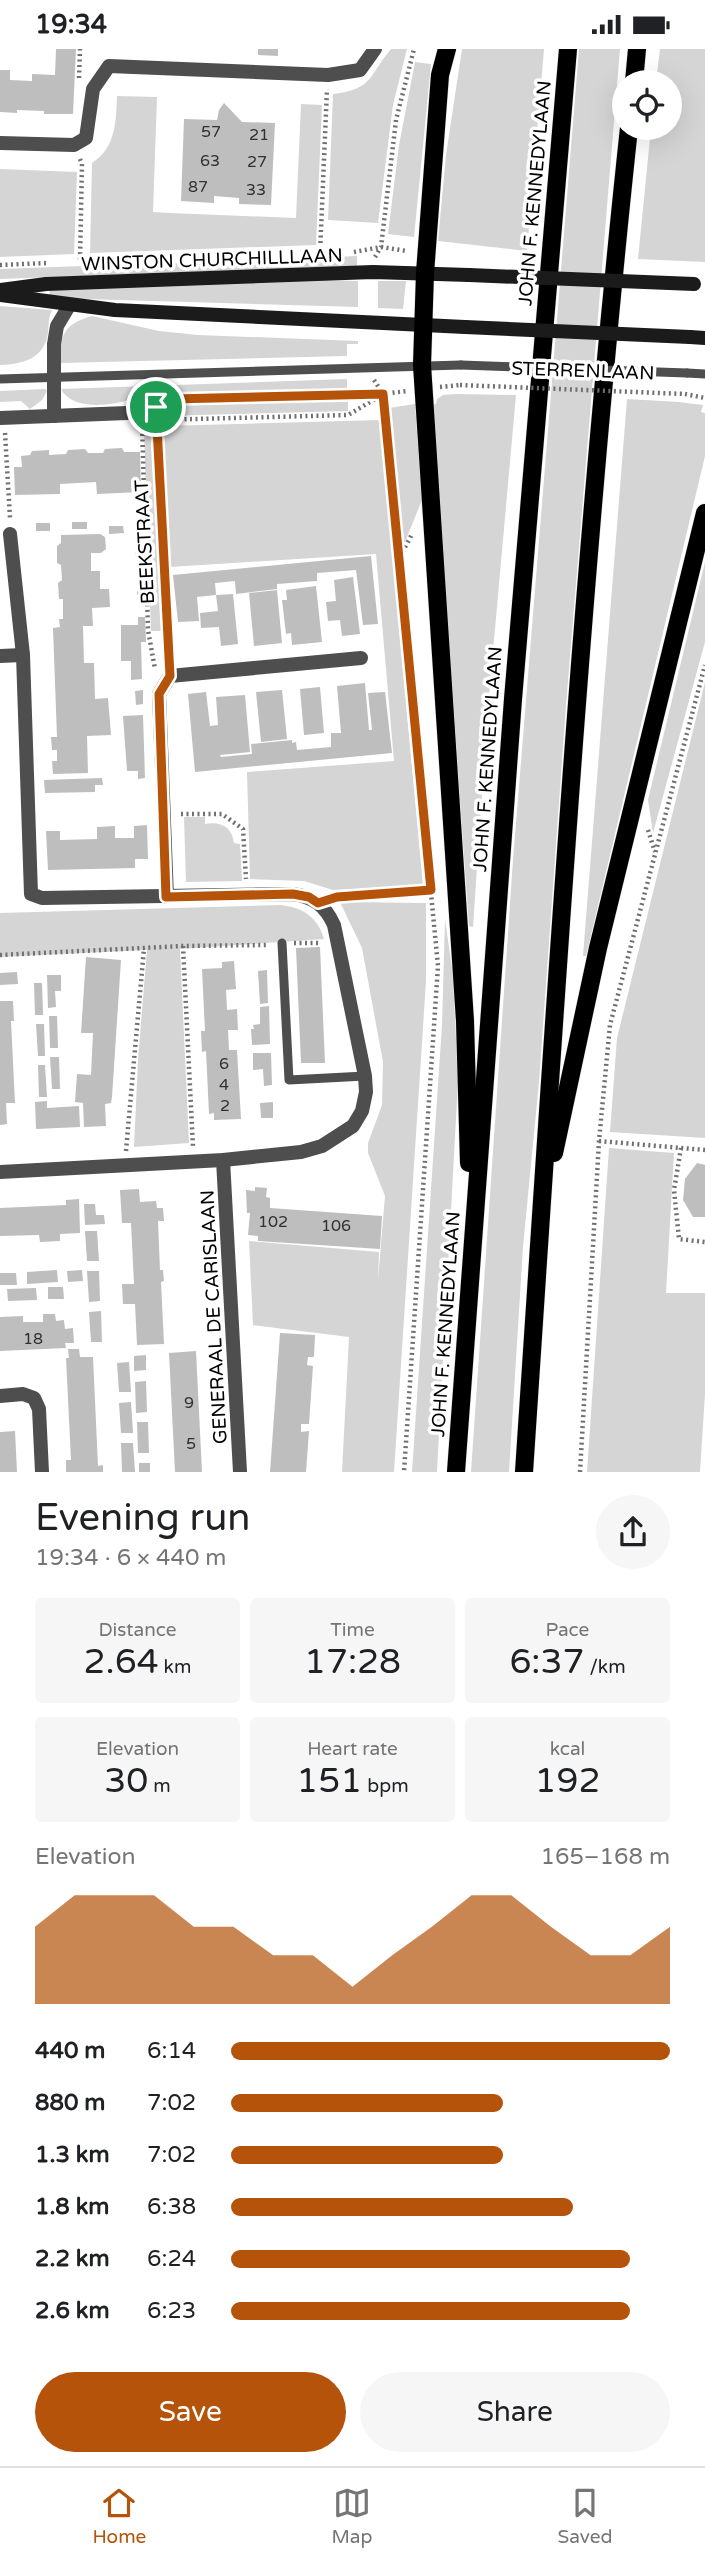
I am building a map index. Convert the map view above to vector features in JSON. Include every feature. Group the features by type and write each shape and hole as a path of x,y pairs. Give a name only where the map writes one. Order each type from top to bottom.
{"main road":[{"path":"447,49 440,75 425,273 422,365 465,1021 467,1129 473,1230"},
{"name":"JOHN F. KENNEDYLAAN","path":"456,1472 514,685 568,49"},
{"path":"635,70 637,49"},
{"path":"524,1472 579,689 615,254 628,140"},
{"name":"WINSTON CHURCHILLLAAN","path":"0,293 46,284 373,272 425,273"},
{"path":"425,273 700,284"},
{"name":"WINSTON CHURCHILLLAAN","path":"0,293 69,306 115,310 423,325"},
{"name":"STERRENLAAN","path":"423,325 705,338"},
{"path":"542,1208 592,974 705,513"}],"street":[{"path":"0,143 74,145 86,138 93,89 109,66 328,75 360,70 376,49"},
{"path":"54,416 54,344 57,326 69,306"},
{"path":"2,418 134,412"},
{"path":"0,1172 194,1162 301,1152 322,1146 353,1126 362,1111 366,1092 339,943 328,912 309,897 293,894 247,894 42,898 31,894 23,655 10,534"},
{"path":"0,656 23,655"},
{"path":"166,897 159,694 170,676 361,658"},
{"name":"GENERAAL DE CARISLAAN","path":"223,1160 240,1472"},
{"path":"0,1395 23,1394 34,1398 39,1409 42,1472"}],"lane":[{"path":"0,379 422,365"},
{"name":"STERRENLAAN","path":"422,365 705,374"},
{"path":"282,943 289,1080 365,1076"}],"path":[{"path":"381,247 396,120 414,49"},
{"path":"320,254 328,75"},
{"path":"74,145 82,165 80,262"},
{"name":"STERRENLAAN","path":"460,385 685,394 705,398"},
{"path":"159,694 148,630 134,412 156,407 172,399 383,394"},
{"path":"157,420 348,415 383,394"},
{"name":"JOHN F. KENNEDYLAAN","path":"383,394 438,966 404,1472"},
{"name":"BEEKSTRAAT","path":"156,407 170,676"},
{"path":"2,418 10,534"},
{"path":"580,1472 599,1141 610,1025 705,665"},
{"path":"164,815 222,814 243,829 247,894"},
{"path":"318,903 337,897 431,890"},
{"path":"0,955 183,946 339,943"},
{"path":"183,946 194,1162"},
{"path":"125,1165 144,948"},
{"path":"599,1141 705,1150"},
{"path":"681,1148 674,1190 679,1239 705,1242"}],"shaded area":[{"path":"391,49 407,49 393,105 378,223 328,220 333,94 363,85"},
{"path":"462,49 544,49 527,251 438,241 446,155"},
{"path":"579,49 620,49 618,70 612,70 613,140 566,705 539,1082 523,1247 509,1472 471,1472 513,860"},
{"path":"660,49 705,49 705,262 638,259 650,140 682,140 682,70 657,70"},
{"path":"415,62 431,64 414,237 388,234 399,145"},
{"path":"117,96 157,97 153,212 170,213 296,218 301,104 322,105 316,245 90,253 92,163 106,150 110,142 115,124"},
{"path":"0,169 77,172 74,254 0,257"},
{"path":"357,256 357,266 0,279 0,269"},
{"path":"358,281 358,307 49,298 50,289"},
{"path":"378,281 406,281 403,309 378,308"},
{"path":"0,306 52,310 46,342 37,354 24,361 0,365"},
{"path":"92,316 159,331 358,341 358,344 347,344 347,356 60,363 65,332 75,323"},
{"path":"347,379 347,389 172,394 139,405 134,399 105,405 84,404 67,396 61,389"},
{"path":"0,391 47,391 42,400 30,409 21,401 0,402"},
{"path":"443,395 516,395 487,718 473,927 469,926 432,405"},
{"path":"627,399 703,405 701,412 705,413 705,456 586,956 583,956"},
{"path":"348,400 348,411 162,416 165,409 175,404"},
{"path":"415,404 422,500 405,542 402,541 389,408"},
{"path":"380,420 423,886 333,890 304,881 250,879 247,772 394,761 376,554 170,567 162,426"},
{"path":"144,431 152,431 153,436 165,631 151,631"},
{"path":"705,562 705,642 653,833 648,800"},
{"path":"705,682 705,1138 610,1132 617,1038"},
{"path":"184,817 205,817 205,824 221,824 228,829 234,843 240,844 242,881 186,882"},
{"path":"340,902 426,903 426,981 394,1472 342,1472 349,1337 253,1325 249,1241 379,1252 378,1280 385,1196 368,1153 368,1143 382,1105 383,1062 362,948"},
{"path":"280,905 295,908 308,915 318,925 324,939 180,949 189,1143 134,1147 147,950 0,957 0,913"},
{"path":"445,919 453,976 458,1081 437,1472 412,1472 442,1025"},
{"path":"609,1148 674,1153 666,1293 705,1293 705,1394 700,1472 587,1472"}],"building":[{"path":"56,49 76,49 73,114 17,110 17,113 0,112 0,70 10,70 10,80 32,81 32,74 55,75"},
{"path":"258,49 278,49 278,56 258,55"},
{"path":"224,103 242,122 275,123 271,205 239,204 239,198 214,196 214,203 181,201 184,119 217,120"},
{"path":"122,448 124,452 140,452 141,492 97,494 96,482 60,484 60,494 15,495 14,467 22,467 21,456 30,455 32,451 49,450 49,455 85,449 88,453 103,453 105,449"},
{"path":"72,522 87,522 87,529 72,529"},
{"path":"36,523 50,523 50,531 36,531"},
{"path":"109,526 123,526 124,533 109,534"},
{"path":"100,534 105,537 106,549 101,553 91,553 91,571 100,571 100,589 109,589 110,607 92,608 93,626 83,626 84,663 94,663 95,699 108,698 111,735 87,736 88,773 53,774 52,761 57,761 57,750 52,750 51,737 57,737 53,628 60,627 59,619 63,619 63,599 59,599 58,583 62,580 61,565 57,563 57,546 61,543 61,535"},
{"path":"135,544 143,544 143,558 136,559"},
{"path":"371,556 378,624 363,625 356,570 317,573 317,581 277,584 277,589 236,594 235,581 215,583 216,595 197,597 199,621 178,622 173,575"},
{"path":"353,577 360,634 342,636 340,620 328,621 326,602 336,601 334,580"},
{"path":"137,581 144,581 144,595 137,595"},
{"path":"316,586 322,642 292,645 291,633 286,634 282,600 287,600 286,590"},
{"path":"277,590 282,643 254,646 249,593"},
{"path":"233,594 238,644 221,646 219,627 201,628 200,613 218,611 216,595"},
{"path":"138,617 145,617 146,642 141,642 142,679 131,680 131,661 121,661 121,625 138,625"},
{"path":"365,683 369,730 372,730 368,693 385,692 392,753 195,772 188,694 206,692 210,726 218,725 216,697 245,695 250,752 220,755 221,757 252,754 251,744 292,740 292,743 296,742 297,750 331,747 331,733 341,733 337,686"},
{"path":"320,687 324,733 304,735 300,689"},
{"path":"143,690 143,704 136,705 135,691"},
{"path":"282,690 287,739 261,742 256,692"},
{"path":"143,715 145,778 138,779 138,771 127,771 123,716"},
{"path":"102,778 103,785 95,785 95,792 45,793 44,780"},
{"path":"147,825 148,859 135,859 135,868 48,870 46,831 60,831 60,840 97,839 97,827 115,826 115,838 134,838 134,826"},
{"path":"320,947 325,1063 301,1063 296,948"},
{"path":"86,957 121,960 112,1097 111,1103 105,1104 106,1126 84,1127 83,1103 75,1102 77,1074 91,1075 93,1033 81,1033"},
{"path":"234,961 236,989 226,990 227,1010 237,1009 238,1030 228,1030 229,1050 237,1050 241,1119 214,1120 214,1113 209,1114 206,1051 202,1052 201,1031 205,1031 202,969 222,968 222,962"},
{"path":"267,970 268,1003 260,1004 258,971"},
{"path":"17,972 18,984 0,985 0,973"},
{"path":"47,975 61,975 61,991 55,991 56,1007 48,1008"},
{"path":"34,983 42,983 43,1015 35,1015"},
{"path":"0,1001 13,1001 14,1021 11,1021 15,1103 6,1103 7,1124 0,1125"},
{"path":"269,1006 270,1044 252,1045 251,1029 254,1029 253,1025 260,1024 260,1007"},
{"path":"49,1016 57,1016 58,1048 50,1048"},
{"path":"36,1024 44,1024 45,1056 38,1056"},
{"path":"253,1053 271,1053 272,1085 264,1086 263,1069 253,1070"},
{"path":"50,1057 59,1057 60,1089 52,1089"},
{"path":"38,1065 45,1065 47,1097 39,1097"},
{"path":"47,1101 47,1108 79,1106 80,1127 36,1129 35,1102"},
{"path":"273,1102 273,1118 261,1118 260,1103"},
{"path":"697,1163 705,1165 705,1217 693,1217 683,1200 685,1179"},
{"path":"255,1187 267,1188 266,1197 270,1198 270,1208 382,1216 380,1249 258,1241 258,1236 248,1235 250,1213 247,1213 246,1190 255,1191"},
{"path":"139,1189 140,1202 156,1201 157,1208 163,1208 164,1221 158,1221 160,1270 163,1270 164,1281 161,1282 164,1344 137,1345 135,1304 123,1304 122,1284 134,1284 131,1223 122,1223 120,1190"},
{"path":"79,1199 80,1233 60,1234 60,1241 40,1242 39,1235 0,1236 0,1208 66,1205 66,1200"},
{"path":"84,1204 95,1204 96,1215 104,1215 105,1224 85,1225"},
{"path":"85,1231 97,1231 99,1261 87,1261"},
{"path":"57,1270 58,1282 27,1284 27,1272"},
{"path":"82,1270 83,1281 68,1282 67,1271"},
{"path":"87,1271 99,1271 100,1301 89,1302"},
{"path":"0,1273 16,1273 17,1285 0,1285"},
{"path":"48,1287 63,1287 64,1299 48,1299"},
{"path":"36,1288 37,1300 8,1301 7,1289"},
{"path":"101,1311 102,1342 91,1342 89,1312"},
{"path":"43,1314 55,1314 56,1321 64,1320 65,1329 73,1328 74,1343 65,1343 66,1348 0,1351 0,1317 23,1316 23,1322 43,1322"},
{"path":"280,1333 315,1335 314,1357 308,1357 307,1365 313,1366 309,1424 301,1424 301,1432 309,1431 306,1472 270,1472"},
{"path":"68,1349 79,1349 80,1357 93,1357 98,1466 103,1465 103,1472 66,1472 66,1460 71,1460 66,1358 69,1358"},
{"path":"196,1351 202,1472 175,1472 169,1353"},
{"path":"146,1355 146,1370 134,1371 134,1356"},
{"path":"129,1362 131,1392 119,1392 117,1363"},
{"path":"146,1381 147,1412 136,1413 135,1382"},
{"path":"131,1402 133,1433 121,1433 119,1403"},
{"path":"137,1422 148,1422 149,1453 138,1453"},
{"path":"15,1431 17,1472 0,1472 0,1432"},
{"path":"121,1443 133,1443 135,1472 122,1472"},
{"path":"139,1463 150,1463 150,1472 139,1472"}],"route":[{"path":"383,394 431,890 337,897 318,903 309,897 293,894 166,897 159,694 170,676 156,407 172,399 383,394"}]}
